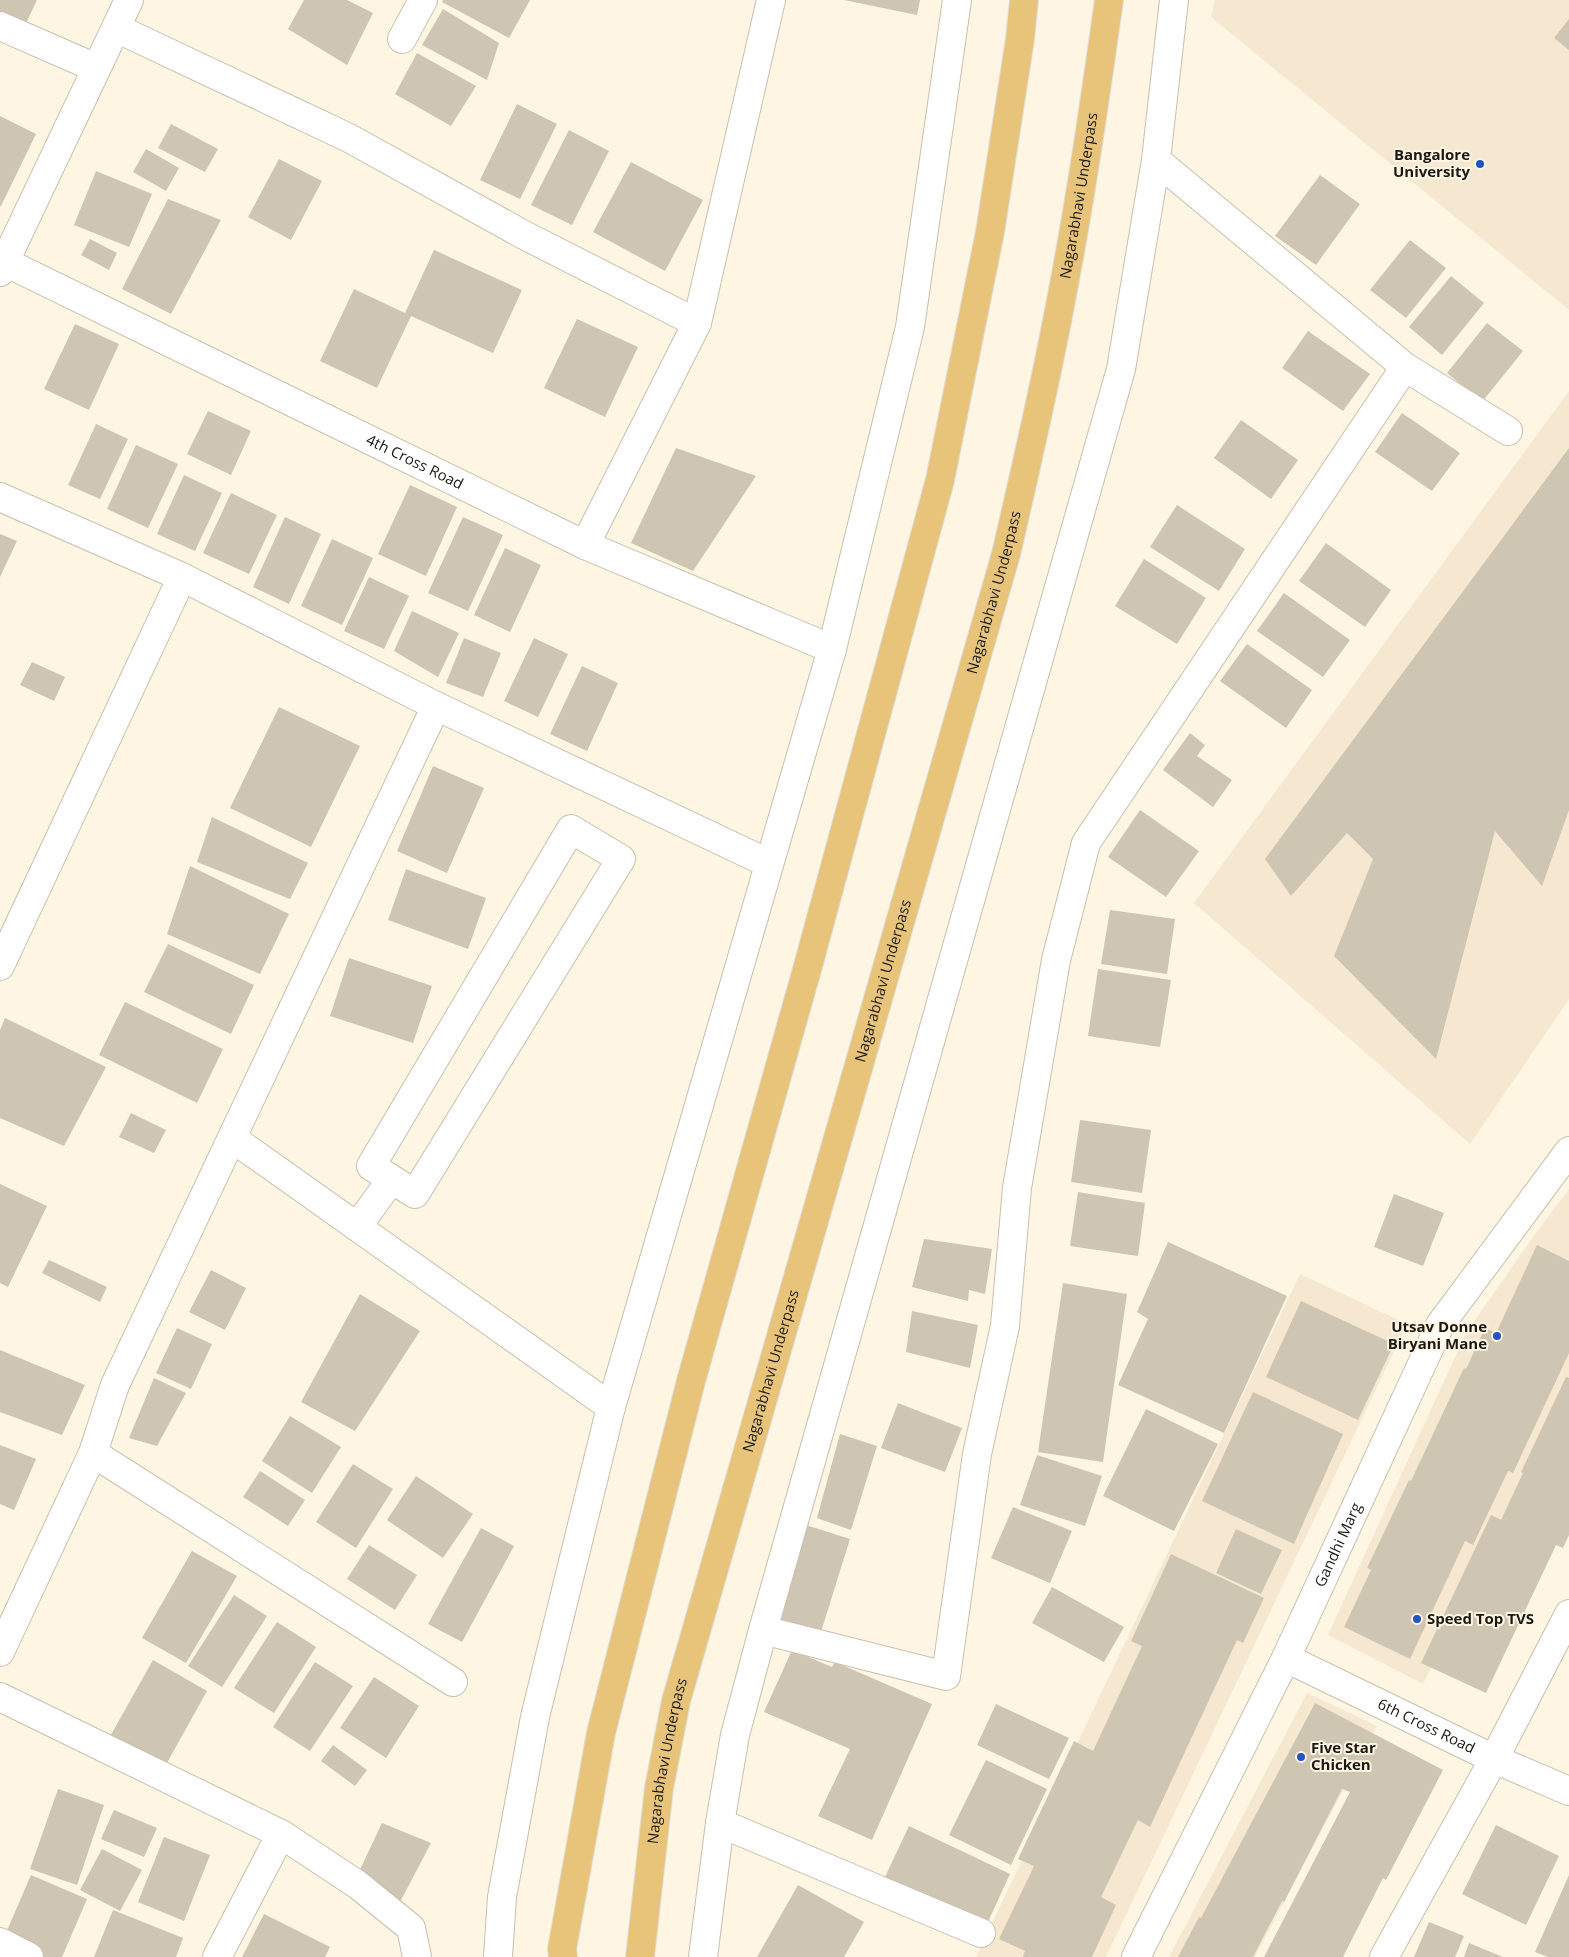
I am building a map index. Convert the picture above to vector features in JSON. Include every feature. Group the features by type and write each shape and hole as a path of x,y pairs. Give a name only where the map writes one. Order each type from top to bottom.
{"highway":[{"path":"563,1957 564,1939 603,1724 691,1381 813,947 940,480 990,232 1020,39 1024,0"},
{"name":"Nagarabhavi Underpass","path":"640,1957 659,1788 676,1701 1006,554 1062,296 1085,169 1109,0"}],"street":[{"path":"3,267 9,230 96,68 130,0"},
{"path":"402,39 423,0"},
{"path":"586,545 697,323 771,0"},
{"path":"498,1957 502,1897 535,1717 611,1407 768,863 832,649 910,327 957,0"},
{"path":"703,1957 720,1823 735,1735 763,1630 1119,379 1156,160 1174,0"},
{"path":"0,26 96,68"},
{"path":"116,28 349,138 524,235 697,323"},
{"path":"1156,160 1405,367 1508,431"},
{"name":"4th Cross Road","path":"3,267 586,545 832,649"},
{"path":"763,1630 946,1676 977,1454 1005,1326 1017,1188 1056,960 1086,843 1405,367"},
{"path":"0,497 182,577 436,706 768,863"},
{"path":"0,966 182,577"},
{"path":"0,1652 94,1452 116,1385 436,706"},
{"path":"570,829 621,859 415,1194 391,1180 371,1166 570,829"},
{"path":"232,1138 611,1407"},
{"name":"Gandhi Marg","path":"1136,1957 1286,1658 1440,1325 1569,1151"},
{"path":"357,1227 391,1180"},
{"path":"94,1452 453,1682"},
{"path":"1384,1957 1494,1759 1569,1614"},
{"name":"6th Cross Road","path":"1286,1658 1494,1759 1569,1791"},
{"path":"0,1697 281,1834 358,1885 411,1928 417,1957"},
{"path":"720,1823 981,1933"},
{"path":"216,1957 281,1834"},
{"path":"0,1942 29,1957"}],"shaded area":[{"name":"Bangalore University","path":"1215,0 1569,0 1569,310 1211,17"},
{"path":"1569,391 1569,999 1470,1144 1194,903"},
{"path":"1569,1189 1569,1385 1423,1684 1328,1635 1466,1333"},
{"path":"1300,1274 1407,1324 1106,1957 976,1957"},
{"path":"1307,1693 1377,1726 1255,1957 1169,1957"}],"building":[{"path":"0,0 37,0 22,32 0,23"},
{"path":"304,0 347,0 373,13 347,65 288,29"},
{"path":"443,0 530,0 509,38 442,2"},
{"path":"844,0 920,0 917,15"},
{"path":"443,9 499,43 487,80 422,45"},
{"path":"1569,19 1569,50 1554,38"},
{"path":"417,53 476,86 451,126 395,94"},
{"path":"517,104 557,124 520,199 480,180"},
{"path":"0,116 36,134 1,206 0,206"},
{"path":"171,124 218,149 205,172 158,148"},
{"path":"569,130 609,151 572,225 531,205"},
{"path":"146,149 179,168 166,191 133,172"},
{"path":"279,159 322,181 291,240 248,217"},
{"path":"631,162 703,200 665,271 593,232"},
{"path":"96,171 152,194 129,247 74,225"},
{"path":"1320,175 1360,204 1316,265 1275,236"},
{"path":"168,199 221,220 171,314 122,289"},
{"path":"90,239 117,253 109,270 81,255"},
{"path":"1410,240 1446,268 1406,318 1370,290"},
{"path":"434,250 522,290 493,353 411,316 377,388 320,361 354,289 405,313"},
{"path":"1451,276 1484,303 1442,355 1409,327"},
{"path":"577,319 638,347 605,417 544,388"},
{"path":"1487,323 1523,351 1482,402 1447,373"},
{"path":"75,324 119,344 89,410 44,389"},
{"path":"1308,331 1370,374 1343,411 1282,368"},
{"path":"208,411 251,431 231,475 187,454"},
{"path":"1402,413 1460,453 1432,491 1375,452"},
{"path":"1241,420 1298,460 1271,499 1214,458"},
{"path":"96,424 128,439 100,499 68,485"},
{"path":"136,445 178,464 148,528 107,509"},
{"path":"676,448 756,476 693,571 631,543"},
{"path":"1569,448 1569,810 1542,886 1495,831 1436,1059 1334,956 1373,859 1347,833 1291,896 1265,859"},
{"path":"184,475 222,493 195,551 157,534"},
{"path":"410,485 457,507 426,576 378,554"},
{"path":"231,493 277,515 249,574 203,553"},
{"path":"1177,505 1245,549 1219,591 1150,547"},
{"path":"285,517 321,534 289,604 253,587"},
{"path":"463,517 503,535 468,611 428,593"},
{"path":"0,534 17,541 0,577"},
{"path":"332,539 373,558 342,625 301,606"},
{"path":"1326,543 1391,590 1365,627 1299,581"},
{"path":"505,548 541,565 510,632 474,615"},
{"path":"1144,559 1206,598 1177,644 1115,606"},
{"path":"369,577 409,596 384,649 344,631"},
{"path":"1284,593 1350,640 1323,677 1257,631"},
{"path":"412,611 459,633 438,677 394,651"},
{"path":"464,638 501,653 483,697 446,683"},
{"path":"534,638 568,654 538,717 504,701"},
{"path":"1247,644 1312,690 1286,728 1220,681"},
{"path":"32,662 65,677 54,701 20,685"},
{"path":"582,666 618,683 587,751 550,734"},
{"path":"279,707 360,746 311,847 230,808"},
{"path":"1190,733 1205,745 1197,756 1232,780 1213,807 1163,770"},
{"path":"433,766 484,788 447,873 397,851"},
{"path":"1140,810 1199,851 1166,897 1108,857"},
{"path":"212,817 308,863 290,899 197,862"},
{"path":"190,866 289,914 260,974 167,934"},
{"path":"406,869 486,898 468,949 388,920"},
{"path":"1110,910 1175,919 1167,974 1101,964"},
{"path":"168,944 254,985 231,1034 144,992"},
{"path":"349,958 432,986 413,1043 330,1016"},
{"path":"1098,969 1171,980 1160,1047 1088,1036"},
{"path":"125,1002 223,1049 197,1103 99,1055"},
{"path":"5,1018 106,1067 64,1146 0,1118 0,1030"},
{"path":"131,1113 166,1130 154,1153 119,1137"},
{"path":"1080,1120 1151,1130 1142,1193 1071,1182"},
{"path":"0,1184 47,1206 8,1287 0,1283"},
{"path":"1078,1192 1145,1203 1138,1256 1070,1246"},
{"path":"1394,1194 1444,1213 1423,1266 1374,1247"},
{"path":"924,1239 992,1249 985,1294 969,1290 968,1301 912,1287"},
{"path":"1168,1242 1287,1296 1224,1433 1118,1385 1148,1319 1137,1312"},
{"path":"1537,1245 1569,1261 1569,1353 1513,1473 1508,1471 1473,1545 1465,1541 1410,1659 1344,1627 1371,1570 1367,1568 1409,1480 1411,1481 1464,1368 1466,1369 1485,1328 1496,1333"},
{"path":"49,1260 107,1287 100,1302 42,1273"},
{"path":"211,1270 246,1288 225,1330 189,1312"},
{"path":"1063,1283 1127,1294 1103,1462 1038,1452"},
{"path":"360,1294 420,1331 355,1431 301,1402"},
{"path":"1301,1301 1394,1344 1358,1420 1266,1377"},
{"path":"912,1311 978,1325 970,1368 906,1352"},
{"path":"177,1328 212,1344 191,1389 156,1373"},
{"path":"0,1350 85,1385 62,1435 0,1412"},
{"path":"1566,1377 1569,1378 1569,1535 1563,1548 1556,1545 1486,1693 1421,1663 1491,1515 1501,1520 1523,1473 1521,1472"},
{"path":"154,1378 186,1393 157,1446 129,1438"},
{"path":"1253,1392 1343,1434 1294,1544 1202,1501"},
{"path":"898,1403 962,1428 945,1472 881,1448"},
{"path":"1146,1409 1218,1444 1174,1531 1103,1496"},
{"path":"290,1416 341,1447 312,1493 262,1461"},
{"path":"840,1434 877,1446 851,1530 817,1518"},
{"path":"0,1445 36,1459 14,1510 0,1504"},
{"path":"1037,1455 1102,1476 1085,1526 1020,1505"},
{"path":"353,1464 393,1489 356,1548 316,1522"},
{"path":"260,1471 305,1500 288,1526 243,1497"},
{"path":"416,1476 473,1514 443,1558 387,1520"},
{"path":"1013,1507 1072,1531 1050,1583 991,1558"},
{"path":"806,1525 850,1539 820,1635 775,1621"},
{"path":"481,1528 514,1546 462,1642 428,1624"},
{"path":"1236,1529 1282,1550 1261,1594 1216,1573"},
{"path":"369,1545 417,1575 395,1610 347,1579"},
{"path":"192,1551 237,1576 186,1663 142,1638"},
{"path":"1171,1554 1264,1598 1243,1643 1237,1640 1150,1827 1138,1820 1101,1897 1116,1905 1092,1957 1023,1957 1025,1951 999,1939 1034,1866 1018,1859 1074,1741 1093,1751 1142,1646 1131,1641"},
{"path":"1052,1587 1124,1627 1104,1662 1032,1623"},
{"path":"234,1595 267,1616 222,1687 188,1666"},
{"path":"277,1622 316,1647 274,1713 234,1688"},
{"path":"792,1650 832,1667 835,1662 932,1704 872,1840 818,1816 850,1749 764,1712"},
{"path":"153,1660 207,1691 163,1770 108,1740"},
{"path":"315,1662 353,1686 310,1751 273,1727"},
{"path":"374,1677 419,1706 386,1758 340,1728"},
{"path":"1315,1703 1443,1770 1386,1880 1383,1878 1343,1957 1264,1957 1350,1792 1342,1789 1284,1902 1282,1901 1253,1957 1178,1957 1199,1917 1201,1918"},
{"path":"996,1704 1069,1738 1049,1779 977,1745"},
{"path":"333,1745 367,1770 355,1786 321,1761"},
{"path":"986,1760 1047,1789 1011,1865 949,1835"},
{"path":"58,1789 104,1805 77,1885 30,1869"},
{"path":"114,1810 157,1828 144,1857 101,1839"},
{"path":"382,1823 431,1843 400,1902 357,1876"},
{"path":"1496,1825 1559,1856 1526,1925 1462,1894"},
{"path":"909,1826 1010,1874 987,1924 885,1877"},
{"path":"164,1837 210,1855 184,1921 138,1902"},
{"path":"102,1849 142,1870 120,1911 80,1890"},
{"path":"31,1875 87,1899 62,1957 38,1957 2,1942"},
{"path":"1569,1875 1569,1957 1548,1957 1535,1952"},
{"path":"798,1885 864,1922 844,1957 757,1957"},
{"path":"113,1910 183,1938 176,1957 94,1957"},
{"path":"264,1914 330,1947 325,1957 242,1957"},
{"path":"1429,1922 1464,1936 1455,1957 1414,1957"},
{"path":"1469,1943 1503,1957 1464,1957"}],"place":[{"name":"Bangalore University","path":"1480,164"},
{"name":"Utsav Donne Biryani Mane","path":"1497,1336"},
{"name":"Speed Top TVS","path":"1417,1619"},
{"name":"Five Star Chicken","path":"1301,1757"}]}
